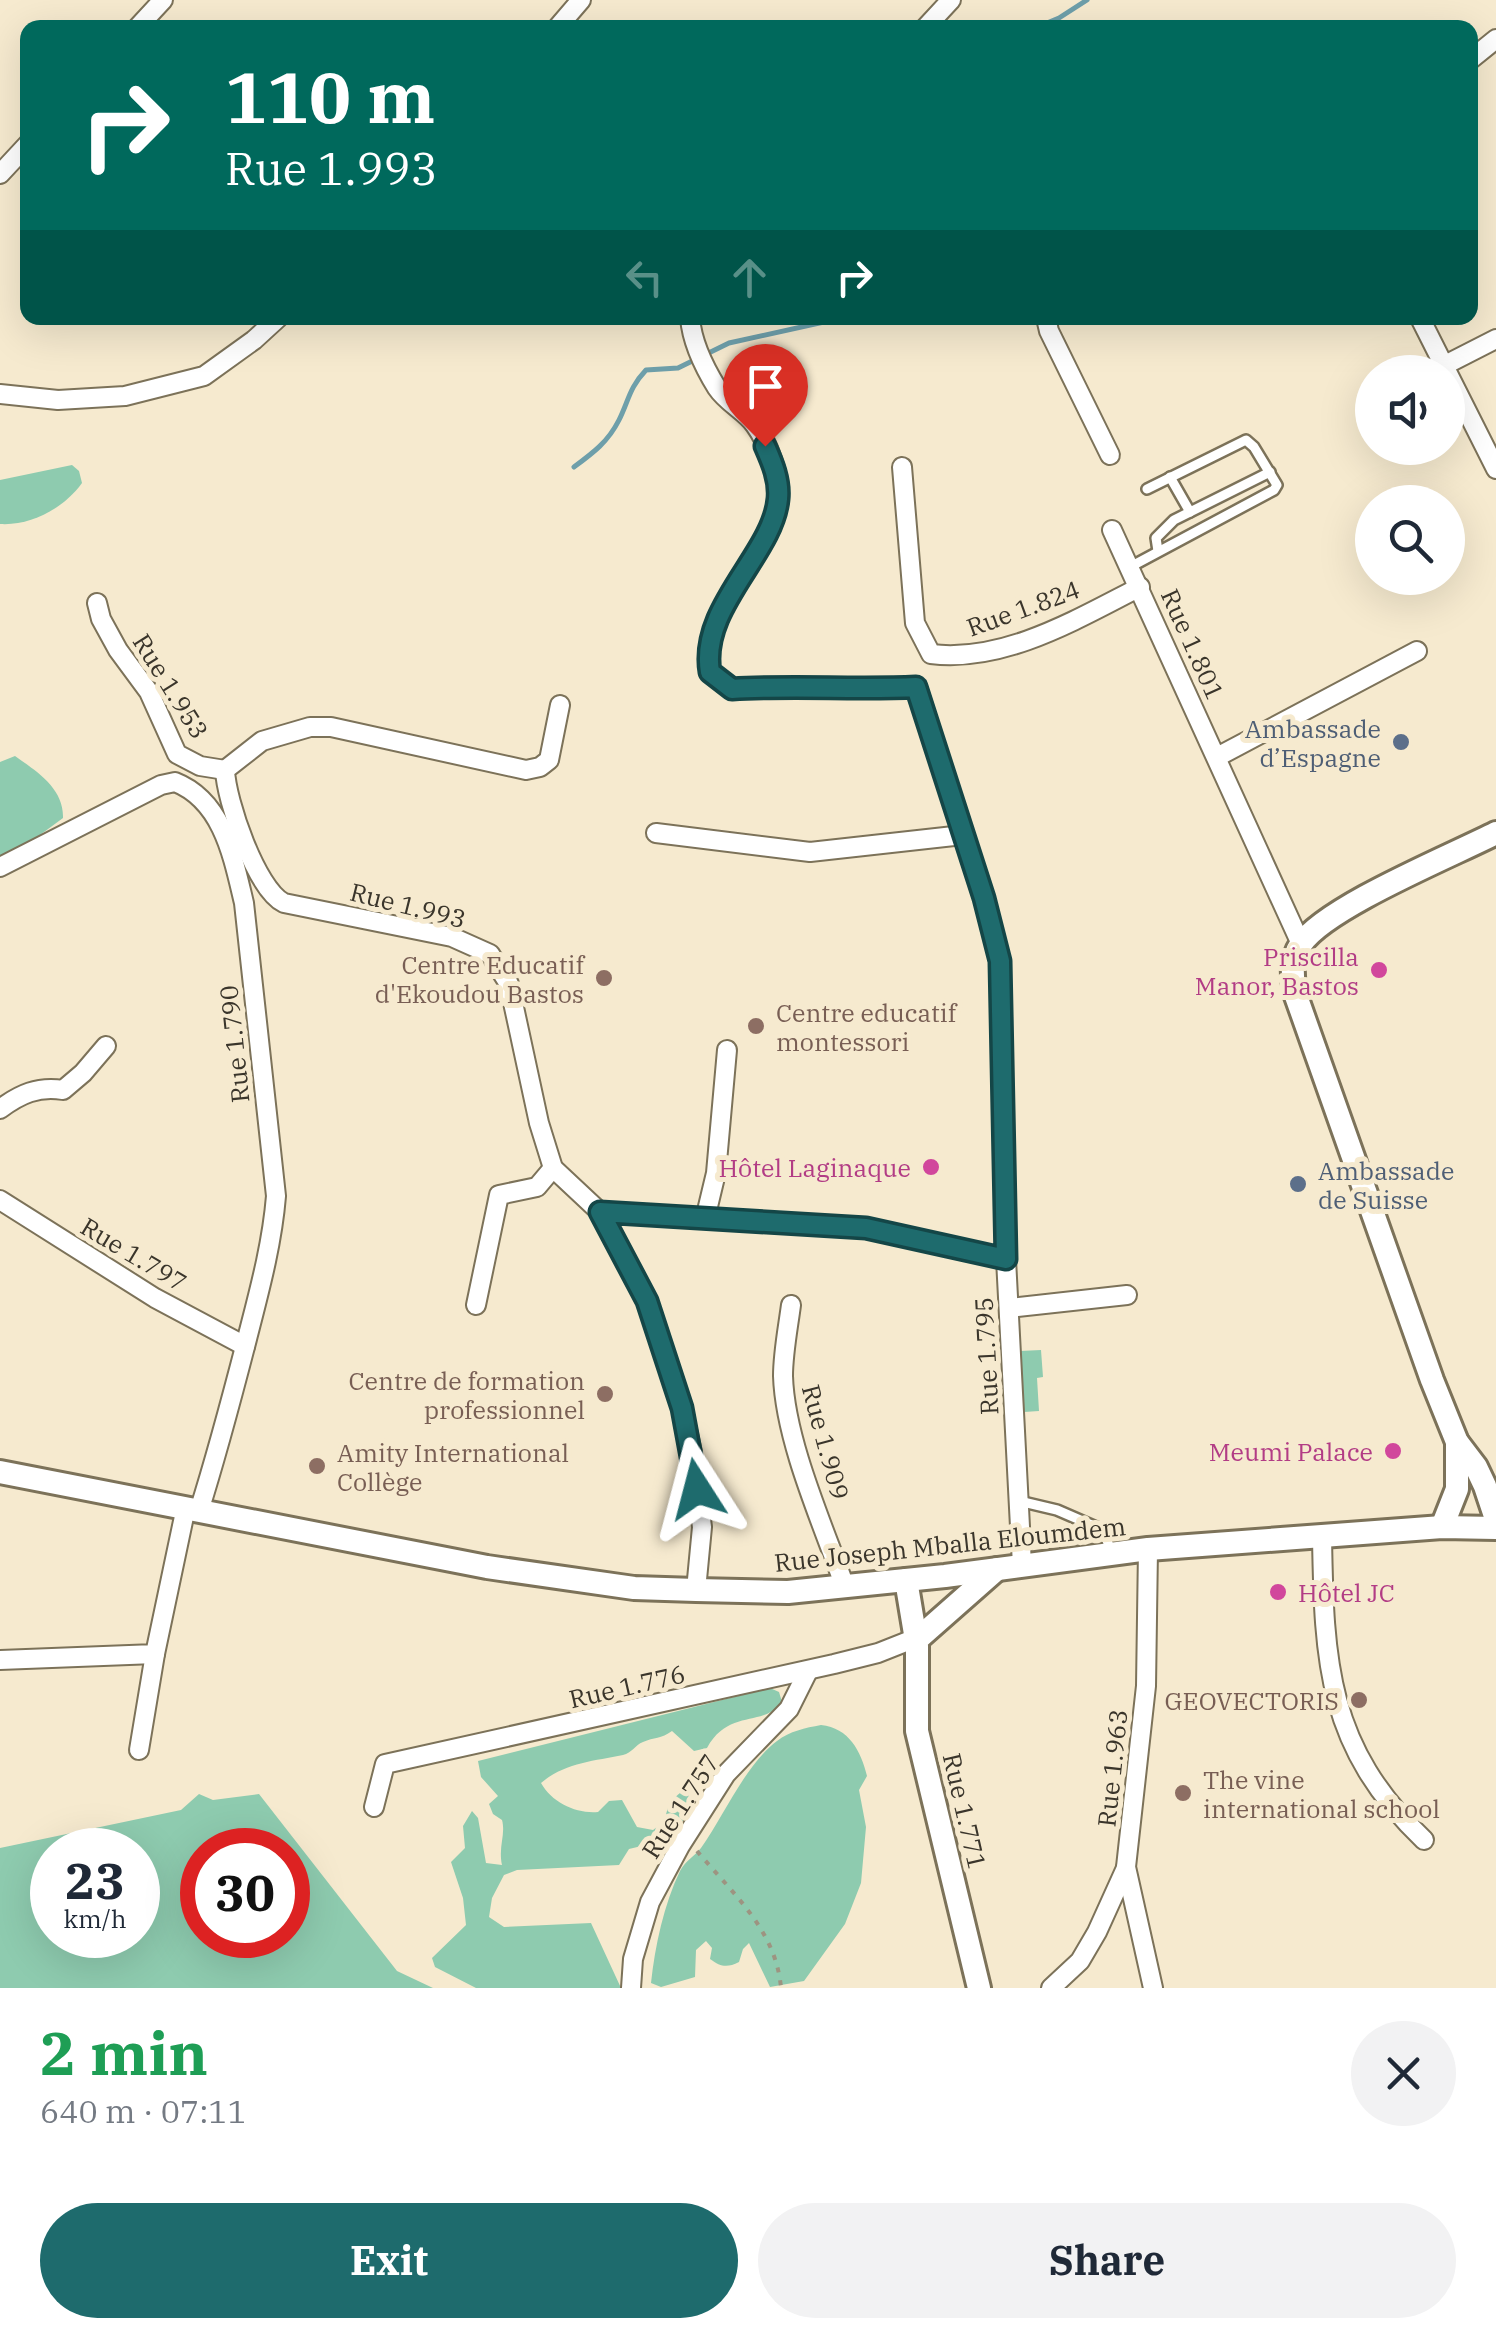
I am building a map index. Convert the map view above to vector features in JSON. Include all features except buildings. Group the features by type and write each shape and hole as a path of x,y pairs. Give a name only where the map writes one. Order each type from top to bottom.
{"main road":[{"path":"1496,834 1317,926 1301,944 1293,960 1292,974 1296,996 1432,1380 1458,1442 1486,1473 1496,1520"},
{"path":"1442,1527 1457,1489 1458,1442"},
{"name":"Rue Joseph Mballa Eloumdem","path":"0,1472 487,1567 634,1588 788,1592 1148,1550 1442,1527 1496,1528"},
{"path":"918,1640 996,1569"},
{"name":"Rue 1.771","path":"918,1640 945,1576"},
{"name":"Rue 1.771","path":"906,1580 918,1640 918,1730 979,1988"}],"street":[{"path":"563,20 582,0"},
{"path":"931,20 950,0"},
{"path":"0,174 20,153"},
{"path":"0,394 58,400 125,396 204,376 270,325"},
{"path":"1048,325 1110,455"},
{"path":"1424,325 1440,355"},
{"path":"691,327 719,390 756,426 774,466 779,495 775,516 720,612 708,658 710,672 732,689 787,686 850,691 916,687 931,654 915,623 902,467"},
{"path":"1465,355 1496,338"},
{"path":"1465,405 1496,469"},
{"name":"Rue 1.801","path":"1112,530 1301,944"},
{"name":"Rue 1.824","path":"931,654 982,655 1041,634 1140,587"},
{"name":"Rue 1.953","path":"96,603 118,650 150,692 177,754 200,766 226,770"},
{"path":"1217,757 1417,651"},
{"name":"Rue 1.795","path":"916,687 1000,961 1006,1259 1022,1566"},
{"path":"244,903 270,894 234,809 226,770 262,741 320,726 526,770 549,760 560,704"},
{"name":"Rue 1.790","path":"0,867 161,784 175,782 203,798 214,812 237,872 244,903 276,1196 273,1236 246,1346 193,1509 155,1654 139,1750"},
{"path":"656,833 810,852 963,835"},
{"name":"Rue 1.993","path":"270,894 284,903 452,937 490,954 509,984 539,1123 553,1168 600,1212 647,1301 682,1408 702,1527 696,1590"},
{"path":"0,1109 42,1087 62,1090 106,1046"},
{"path":"705,1218 716,1173 727,1050"},
{"path":"476,1305 499,1195 536,1188 553,1168"},
{"name":"Rue 1.797","path":"0,1200 155,1298 246,1346"},
{"path":"600,1212 866,1228 1006,1259"},
{"path":"1009,1308 1127,1295"},
{"name":"Rue 1.909","path":"791,1306 783,1374 787,1406 802,1465 845,1587"},
{"path":"1322,1536 1326,1646 1333,1692 1370,1779 1392,1810 1424,1840"},
{"name":"Rue 1.963","path":"1148,1550 1146,1686 1126,1867 1153,1988"},
{"name":"Rue 1.776","path":"374,1807 385,1764 808,1670 918,1640"},
{"path":"0,1660 155,1654"},
{"name":"Rue 1.757","path":"631,1988 633,1958 650,1902 726,1774 789,1709 808,1670"},
{"path":"1051,1988 1080,1961 1126,1867"}],"lane":[{"path":"1130,566 1277,485 1254,446 1246,440 1147,489"},
{"path":"1158,552 1156,538 1163,529 1270,472"},
{"path":"1170,478 1190,512"},
{"path":"1019,1502 1057,1510 1103,1530 1112,1554"}],"path":[{"path":"686,1838 768,1936 779,1962 782,1988"}],"green space":[{"path":"72,465 79,471 82,483 66,500 35,518 0,524 0,480"},
{"path":"15,756 54,789 63,818 25,846 0,858 0,762"},
{"path":"1041,1350 1043,1377 1037,1378 1039,1411 1024,1412 1020,1351"},
{"path":"770,1688 779,1692 782,1702 774,1710 725,1728 707,1748 694,1751 672,1731 640,1743 626,1754 569,1767 541,1783 558,1801 582,1811 598,1812 609,1801 622,1800 637,1827 653,1830 665,1821 672,1800 689,1786 681,1824 656,1842 629,1849 619,1865 517,1870 504,1875 492,1898 489,1917 504,1927 591,1923 621,1988 476,1988 435,1967 432,1958 466,1925 463,1898 451,1862 465,1848 463,1826 472,1811 478,1818 486,1863 502,1865 502,1820 493,1814 489,1804 498,1796 481,1777 478,1761"},
{"path":"821,1725 839,1731 852,1742 867,1776 859,1790 866,1827 861,1883 845,1924 804,1981 770,1987 749,1943 739,1962 724,1966 710,1959 712,1948 706,1941 696,1950 695,1977 661,1987 651,1983 665,1911 682,1867 701,1848 765,1751 787,1735"},
{"path":"199,1794 213,1800 259,1794 286,1828 180,1828 180,1958 310,1958 310,1859 397,1971 433,1988 0,1988 0,1848 30,1842 30,1958 160,1958 160,1828 95,1828 181,1810"}],"waterway":[{"path":"1054,20 1087,0"},
{"path":"574,467 610,435 646,370 678,368 729,343 810,325"}],"place":[{"name":"Ambassade d’Espagne","path":"1401,742"},
{"name":"Priscilla Manor, Bastos","path":"1379,970"},
{"name":"Centre Educatif d'Ekoudou Bastos","path":"604,978"},
{"name":"Centre educatif montessori","path":"756,1026"},
{"name":"Hôtel Laginaque","path":"931,1167"},
{"name":"Ambassade de Suisse","path":"1298,1184"},
{"name":"Centre de formation professionnel","path":"605,1394"},
{"name":"Meumi Palace","path":"1393,1451"},
{"name":"Amity International Collège","path":"317,1466"},
{"name":"Hôtel JC","path":"1278,1592"},
{"name":"GEOVECTORIS","path":"1359,1700"},
{"name":"The vine international school","path":"1183,1793"}],"route":[{"path":"697,1489 682,1408 647,1301 600,1212 866,1228 1006,1259 1000,961 984,898 916,687 850,691 787,686 732,689 710,672 708,658 720,612 775,516 779,495 774,466 765,446"}]}
